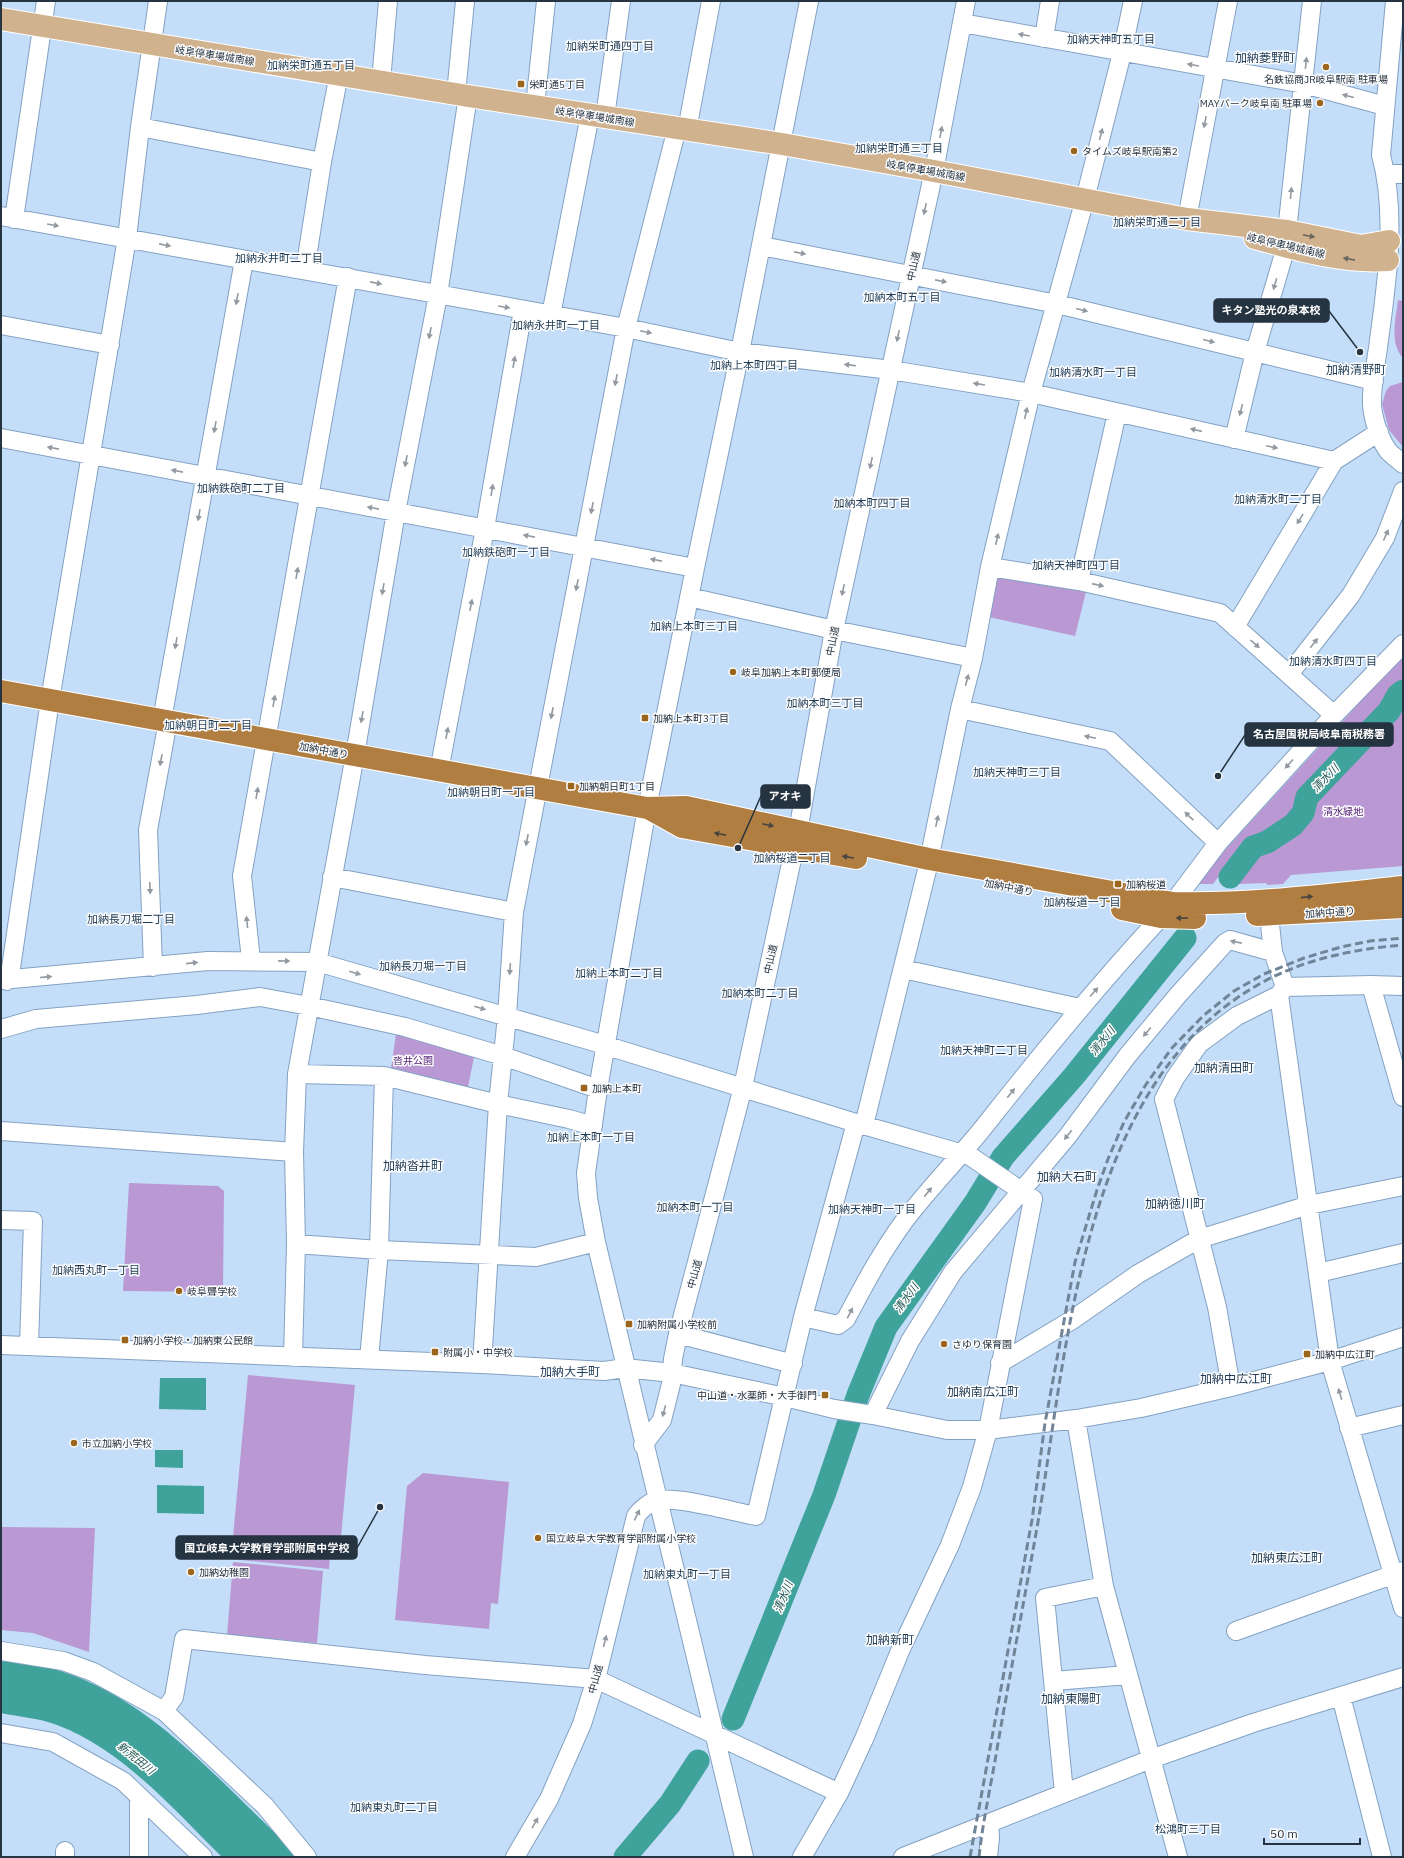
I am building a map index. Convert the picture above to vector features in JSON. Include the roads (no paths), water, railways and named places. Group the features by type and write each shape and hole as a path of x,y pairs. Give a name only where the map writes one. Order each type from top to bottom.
{"highway":[{"name":"加納中通り","path":"1,691 647,808 682,827 796,839 928,864 1014,889 1167,910 1203,904 1268,901 1403,888"},
{"name":"加納中通り","path":"1167,910 1183,918 1269,915 1403,907"}],"main road":[{"name":"岐阜停車場城南線","path":"1,19 462,95 782,144 934,171 1286,239 1359,261 1396,249"}],"street":[{"path":"46,1 8,218 348,277 438,295 626,328 740,352 891,370 1031,393 1334,461"},
{"path":"4,981 11,968 50,700 127,238 140,127 158,1"},
{"path":"381,81 388,1"},
{"path":"293,1357 296,1244 294,1152 297,1074 355,756 396,512 438,295 462,95 465,1"},
{"path":"535,106 546,1"},
{"path":"552,315 597,116 621,1"},
{"path":"482,1364 498,1104 507,1016 514,912 626,328 682,129 711,1"},
{"path":"744,1857 658,1500 643,1446 596,1242 588,1198 586,1173 598,1089 647,808 762,246 809,1"},
{"name":"中山道","path":"643,1446 662,1420 672,1373 678,1334 743,1087 796,839 834,630 934,171 966,1"},
{"path":"1044,38 1050,1"},
{"path":"658,1500 674,1499 756,1516 803,1317 860,1124 903,969 928,864 960,709 973,658 990,567 1031,393 1057,304 1122,53 1133,1"},
{"path":"1187,219 1228,1"},
{"path":"1234,439 1255,352 1286,239 1312,1"},
{"path":"1394,1 1381,155 1395,174 1396,249 1385,299 1374,381 1372,411 1379,432 1389,452 1403,464"},
{"path":"962,23 1122,53 1304,84 1385,106"},
{"path":"305,270 322,162 339,74"},
{"path":"140,127 322,162"},
{"path":"762,246 1057,304 1374,381"},
{"path":"153,967 148,830 206,476 244,260"},
{"path":"251,960 242,876 348,277"},
{"path":"439,771 485,528 523,310"},
{"path":"1,325 110,345"},
{"path":"1079,581 1117,413"},
{"path":"1235,627 1334,461 1379,432"},
{"path":"1,438 695,568"},
{"path":"1290,673 1350,595 1385,538 1403,491"},
{"path":"990,567 1079,581 1220,613 1290,673 1334,715"},
{"path":"689,597 834,630 973,658"},
{"path":"803,1317 838,1325 846,1319 876,1262 938,1179 961,1154 1080,1008 1167,910 1218,843 1334,715 1403,644"},
{"path":"960,709 1110,741 1218,843"},
{"path":"332,877 514,912"},
{"path":"1269,915 1273,952 1282,991 1330,1361 1349,1428 1398,1572 1403,1608"},
{"path":"868,1414 910,1341 953,1272 1067,1137 1128,1055 1178,994 1225,943 1230,940 1273,952"},
{"path":"4,981 208,961 251,960 317,962 507,1016 860,1124 970,1156 984,1164 1033,1199 988,1430 972,1487 950,1545 900,1652 839,1793 802,1857"},
{"path":"903,969 1080,1008"},
{"path":"1371,985 1403,1098"},
{"path":"1231,1387 1217,1307 1164,1099 1175,1078 1199,1044 1237,1016 1282,991 1371,985 1403,986"},
{"path":"1,1029 36,1019 197,1005 260,997 405,1027 503,1056 598,1089"},
{"path":"297,1074 384,1076 498,1104 569,1119 593,1126"},
{"path":"369,1359 380,1250 384,1076"},
{"path":"1,1131 294,1152"},
{"path":"1000,1363 1072,1320 1138,1274 1199,1239 1309,1205 1403,1186"},
{"path":"1,1220 33,1221 29,1346"},
{"path":"296,1244 380,1250 536,1257 596,1242"},
{"path":"1318,1273 1403,1253"},
{"path":"678,1334 793,1364"},
{"path":"1,1345 369,1359 604,1371 625,1368 672,1373 785,1397 835,1410 868,1414 947,1430 988,1430 1076,1419 1141,1408 1231,1387 1330,1361 1403,1337"},
{"path":"1349,1428 1403,1415"},
{"path":"1076,1419 1104,1586 1178,1857"},
{"name":"中山道","path":"515,1857 549,1799 582,1724 596,1679 636,1516 640,1509 658,1500"},
{"path":"1236,1630 1398,1572"},
{"path":"1064,1793 1045,1598 1104,1586"},
{"path":"164,1711 174,1696 184,1639 425,1665 596,1679 839,1793"},
{"path":"1,1651 63,1661 93,1672 164,1711 265,1806 308,1857"},
{"path":"1054,1681 1128,1675"},
{"path":"903,1857 927,1852 989,1823 1152,1759 1253,1723 1403,1677"},
{"path":"1341,1696 1382,1857"},
{"path":"1,1732 53,1742 124,1781 203,1857"},
{"path":"139,1797 140,1857"},
{"path":"988,1857 990,1838 989,1823"}],"water":[{"path":"160,1378 206,1378 206,1410 159,1409"},
{"path":"155,1450 183,1450 183,1468 155,1467"},
{"path":"157,1485 204,1486 204,1514 157,1513"},
{"name":"新荒田川","path":"1,1661 36,1665 68,1674 99,1687 128,1703 155,1722 207,1766 298,1857 222,1857 146,1782 103,1749 81,1736 57,1725 37,1719 1,1713"}],"waterway":[{"name":"清水川","path":"1230,877 1253,847 1267,842 1293,825 1303,813 1307,797 1389,711 1398,695 1403,691"},
{"name":"清水川","path":"733,1719 824,1495 858,1395 886,1327 975,1203 1003,1157 1074,1076 1185,938"},
{"name":"清水川","path":"625,1857 670,1804 698,1761"}],"railway":[{"path":"970,1857 1032,1520 1045,1423 1075,1262 1097,1190 1108,1159 1124,1122 1145,1086 1171,1049 1203,1016 1234,991 1264,974 1304,958 1341,947 1370,941 1403,938"},
{"path":"979,1857 985,1814 1038,1522 1060,1378 1074,1301 1093,1225 1118,1153 1153,1087 1198,1030 1256,986 1290,969 1327,957 1365,949 1403,945"}],"place":[{"name":"名鉄協商JR岐阜駅南 駐車場","path":"1326,67"},
{"name":"栄町通5丁目","path":"521,84"},
{"name":"MAYパーク岐阜南 駐車場","path":"1320,103"},
{"name":"タイムズ岐阜駅南第2","path":"1074,151"},
{"name":"キタン塾光の泉本校","path":"1360,352"},
{"name":"岐阜加納上本町郵便局","path":"733,672"},
{"name":"加納上本町3丁目","path":"645,718"},
{"name":"名古屋国税局岐阜南税務署","path":"1218,776"},
{"name":"加納朝日町1丁目","path":"571,786"},
{"name":"アオキ","path":"738,848"},
{"name":"加納桜道","path":"1118,884"},
{"name":"加納上本町","path":"584,1088"},
{"name":"岐阜聾学校","path":"179,1291"},
{"name":"加納附属小学校前","path":"629,1324"},
{"name":"加納小学校・加納東公民館","path":"125,1340"},
{"name":"さゆり保育園","path":"944,1344"},
{"name":"附属小・中学校","path":"435,1352"},
{"name":"加納中広江町","path":"1307,1354"},
{"name":"中山道・水薬師・大手御門","path":"825,1395"},
{"name":"市立加納小学校","path":"74,1443"},
{"name":"国立岐阜大学教育学部附属中学校","path":"380,1507"},
{"name":"国立岐阜大学教育学部附属小学校","path":"538,1538"},
{"name":"加納幼稚園","path":"191,1572"}],"district":[{"name":"加納天神町五丁目","path":"1111,39"},
{"name":"加納栄町通四丁目","path":"610,46"},
{"name":"加納菱野町","path":"1265,58"},
{"name":"加納栄町通五丁目","path":"311,65"},
{"name":"加納栄町通三丁目","path":"899,148"},
{"name":"加納栄町通二丁目","path":"1157,222"},
{"name":"加納永井町二丁目","path":"279,258"},
{"name":"加納本町五丁目","path":"902,297"},
{"name":"加納永井町一丁目","path":"556,325"},
{"name":"加納上本町四丁目","path":"754,365"},
{"name":"加納清野町","path":"1356,370"},
{"name":"加納清水町一丁目","path":"1093,372"},
{"name":"加納鉄砲町二丁目","path":"241,488"},
{"name":"加納清水町二丁目","path":"1278,499"},
{"name":"加納本町四丁目","path":"872,503"},
{"name":"加納鉄砲町一丁目","path":"506,552"},
{"name":"加納天神町四丁目","path":"1076,565"},
{"name":"加納上本町三丁目","path":"694,626"},
{"name":"加納清水町四丁目","path":"1333,661"},
{"name":"加納本町三丁目","path":"825,703"},
{"name":"加納朝日町二丁目","path":"208,725"},
{"name":"加納天神町三丁目","path":"1017,772"},
{"name":"加納朝日町一丁目","path":"491,792"},
{"name":"加納桜道二丁目","path":"792,858"},
{"name":"加納桜道一丁目","path":"1082,902"},
{"name":"加納長刀堀二丁目","path":"131,919"},
{"name":"加納長刀堀一丁目","path":"423,966"},
{"name":"加納上本町二丁目","path":"619,973"},
{"name":"加納本町二丁目","path":"760,993"},
{"name":"加納天神町二丁目","path":"984,1050"},
{"name":"加納清田町","path":"1224,1068"},
{"name":"加納上本町一丁目","path":"591,1137"},
{"name":"加納沓井町","path":"413,1166"},
{"name":"加納大石町","path":"1067,1177"},
{"name":"加納徳川町","path":"1175,1204"},
{"name":"加納本町一丁目","path":"695,1207"},
{"name":"加納天神町一丁目","path":"872,1209"},
{"name":"加納西丸町一丁目","path":"96,1270"},
{"name":"加納大手町","path":"570,1372"},
{"name":"加納中広江町","path":"1236,1379"},
{"name":"加納南広江町","path":"983,1392"},
{"name":"加納東広江町","path":"1287,1558"},
{"name":"加納東丸町一丁目","path":"687,1574"},
{"name":"加納新町","path":"890,1640"},
{"name":"加納東陽町","path":"1071,1699"},
{"name":"加納東丸町二丁目","path":"394,1807"},
{"name":"松鴻町三丁目","path":"1188,1829"}],"park label":[{"name":"清水緑地","path":"1343,811"},
{"name":"沓井公園","path":"413,1060"}]}
